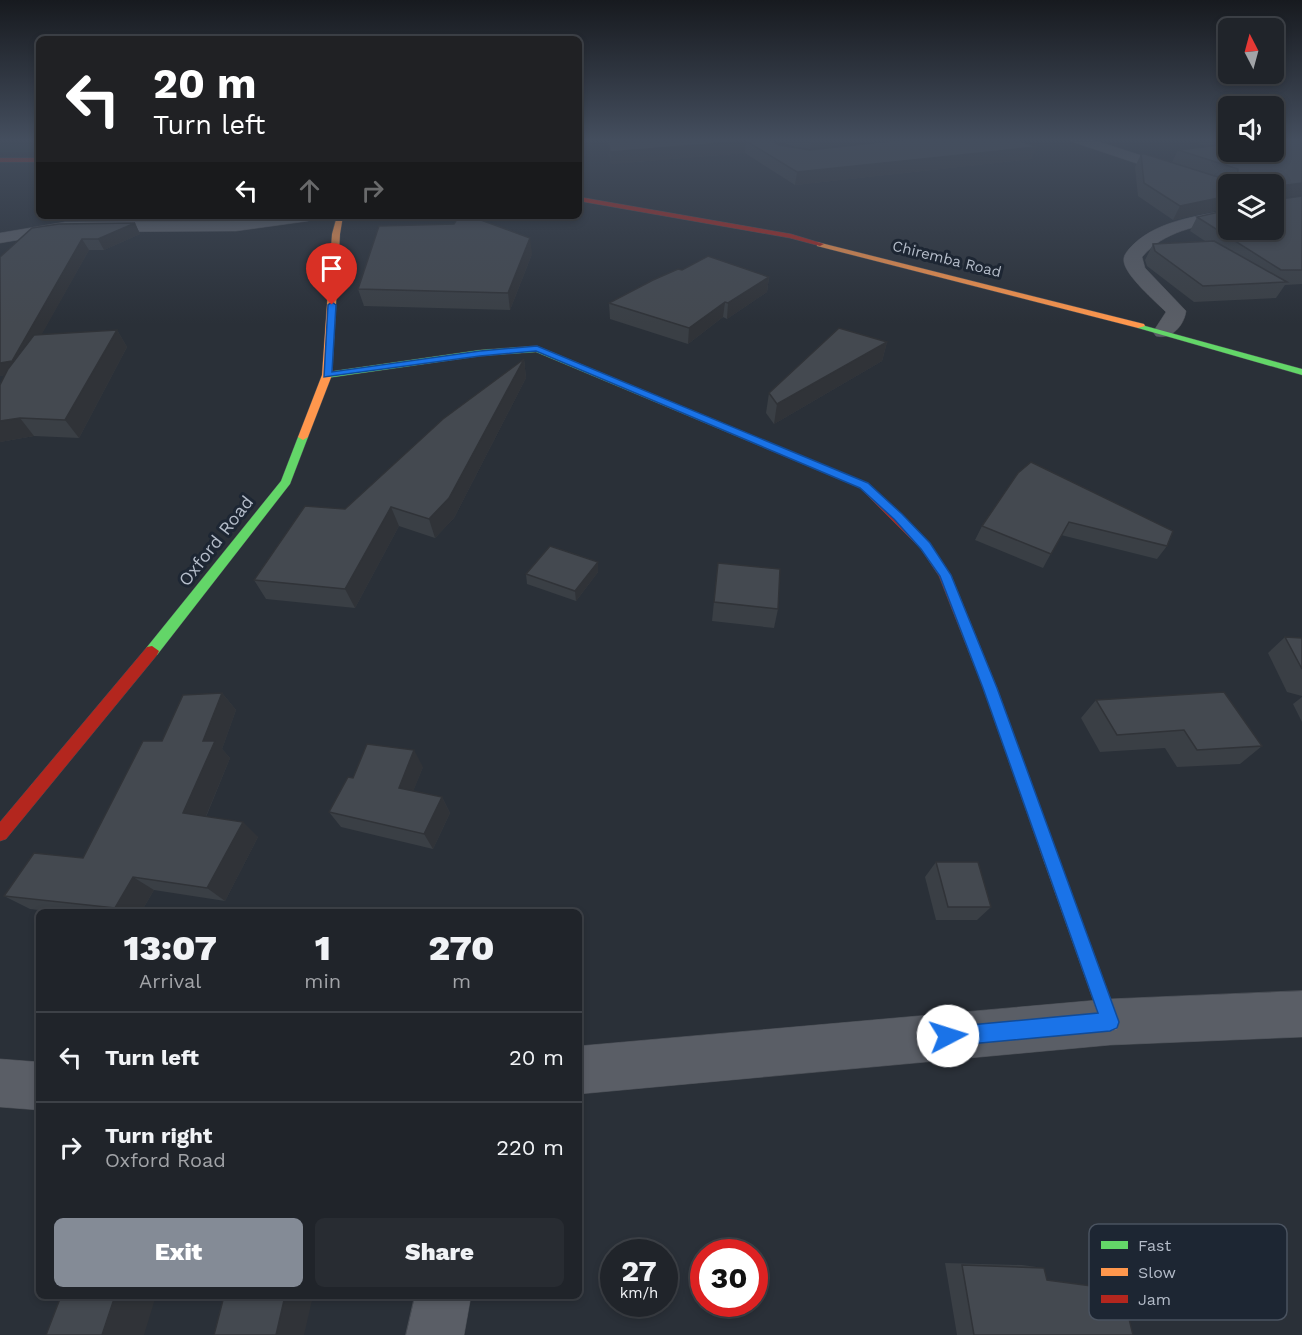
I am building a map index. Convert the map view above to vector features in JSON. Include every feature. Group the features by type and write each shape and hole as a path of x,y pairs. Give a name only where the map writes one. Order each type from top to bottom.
{"street":[{"name":"Chiremba Road","path":"586,200 791,236 1163,332 1302,372"},
{"path":"1163,332 1175,317 1176,311 1138,271 1132,256 1151,238 1169,229 1218,217"},
{"path":"0,238 65,227 236,226 286,219"},
{"name":"Oxford Road","path":"0,834 152,651 286,482 327,375 336,234 339,219"},
{"path":"327,375 480,353 537,349 864,486 898,516 925,546 945,575 990,688 1110,1022"},
{"path":"582,1070 1110,1022 1302,1014"},
{"path":"0,1083 36,1086"},
{"path":"435,1335 441,1299"}],"building":[{"path":"1171,200 1207,200 1180,206"},
{"path":"1284,200 1302,200 1302,270 1281,270 1233,240 1284,240"},
{"path":"1218,212 1218,230 1197,217"},
{"path":"457,219 478,219 530,238 508,293 358,289 379,226 454,224"},
{"path":"135,223 98,239 82,239 12,361 0,363 0,257 32,228 59,224"},
{"path":"1214,241 1287,282 1203,286 1155,251 1153,244"},
{"path":"708,256 769,277 728,303 725,302 689,328 609,303 653,280 678,269 682,270"},
{"path":"839,328 887,342 777,404 769,393"},
{"path":"117,330 65,420 20,418 0,421 0,385 8,369 34,335"},
{"path":"524,359 449,498 429,519 391,507 345,589 254,580 305,506 345,509 443,419"},
{"path":"1031,462 1173,531 1167,546 1069,522 1051,554 982,526 1018,473"},
{"path":"550,546 598,562 575,591 526,574"},
{"path":"718,563 780,569 778,609 714,602"},
{"path":"1285,637 1302,638 1302,669"},
{"path":"1224,692 1262,746 1197,750 1184,730 1117,735 1096,700"},
{"path":"222,693 203,741 215,741 183,813 243,822 207,888 133,877 115,908 4,896 34,853 83,858 143,741 162,741 183,695"},
{"path":"367,744 414,750 399,788 442,797 424,834 329,812 348,777 353,778"},
{"path":"936,862 978,862 991,907 948,907"},
{"path":"962,1265 1044,1268 1047,1280 1089,1286 1089,1320 1129,1320 1133,1335 974,1335"},
{"path":"60,1299 114,1299 102,1335 46,1335"},
{"path":"223,1299 284,1299 276,1335 214,1335"}],"traffic: fast":[{"path":"1141,326 1302,372"},
{"path":"327,375 480,353 537,349 769,446"},
{"path":"152,651 286,482 303,437"}],"traffic: slow":[{"path":"303,437 327,375 336,234 339,219"},
{"path":"820,244 1141,326"},
{"path":"1048,850 1110,1022"}],"traffic: jam":[{"path":"586,200 791,236 820,244"},
{"path":"769,446 864,486 925,546 945,575 990,688 1048,850"},
{"path":"0,834 152,651"}],"route":[{"path":"332,305 327,375 480,353 537,349 864,486 898,516 925,546 945,575 990,688 1110,1022 948,1036"}]}
